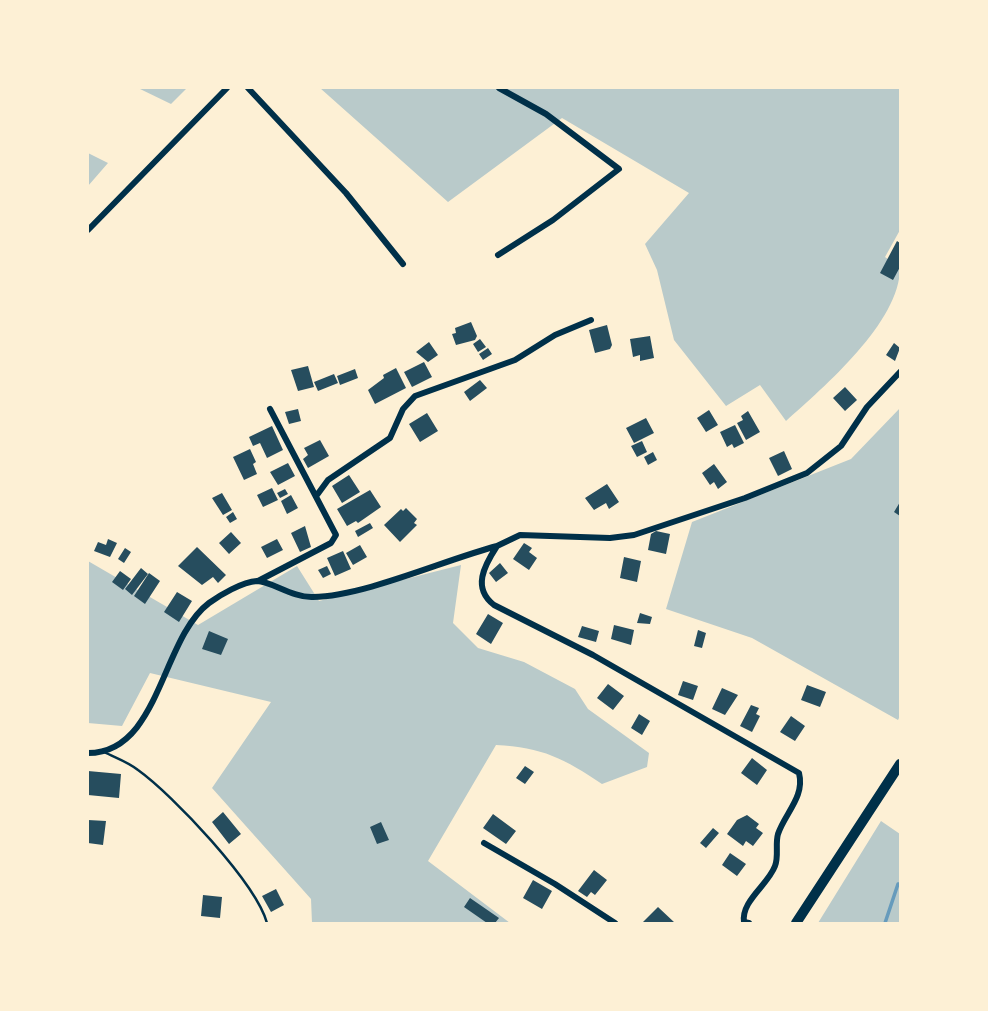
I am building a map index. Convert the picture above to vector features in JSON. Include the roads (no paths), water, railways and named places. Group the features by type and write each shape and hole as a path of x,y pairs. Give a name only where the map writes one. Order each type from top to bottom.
{"main road":[{"path":"796,923 901,764"}],"street":[{"path":"88,230 227,88"},
{"path":"248,88 346,193 403,264"},
{"path":"498,255 553,220 619,169 545,114 499,88"},
{"path":"317,495 328,480 390,438 403,409 415,396 515,360 555,335 591,320"},
{"path":"258,581 299,596 332,596 497,546 520,535 610,538 634,535 745,498 807,473 841,446 867,407 901,372"},
{"path":"88,753 104,752 138,727 200,611 229,591 258,581 331,543 335,532 270,409"},
{"path":"497,546 482,573 481,583 483,593 494,605 593,655 799,773 801,786 779,832 775,867 744,912 745,923"},
{"path":"484,843 615,923"}],"lane":[{"path":"104,752 138,769 215,846 258,902 267,923"}],"waterway":[{"path":"885,923 900,884"}]}
